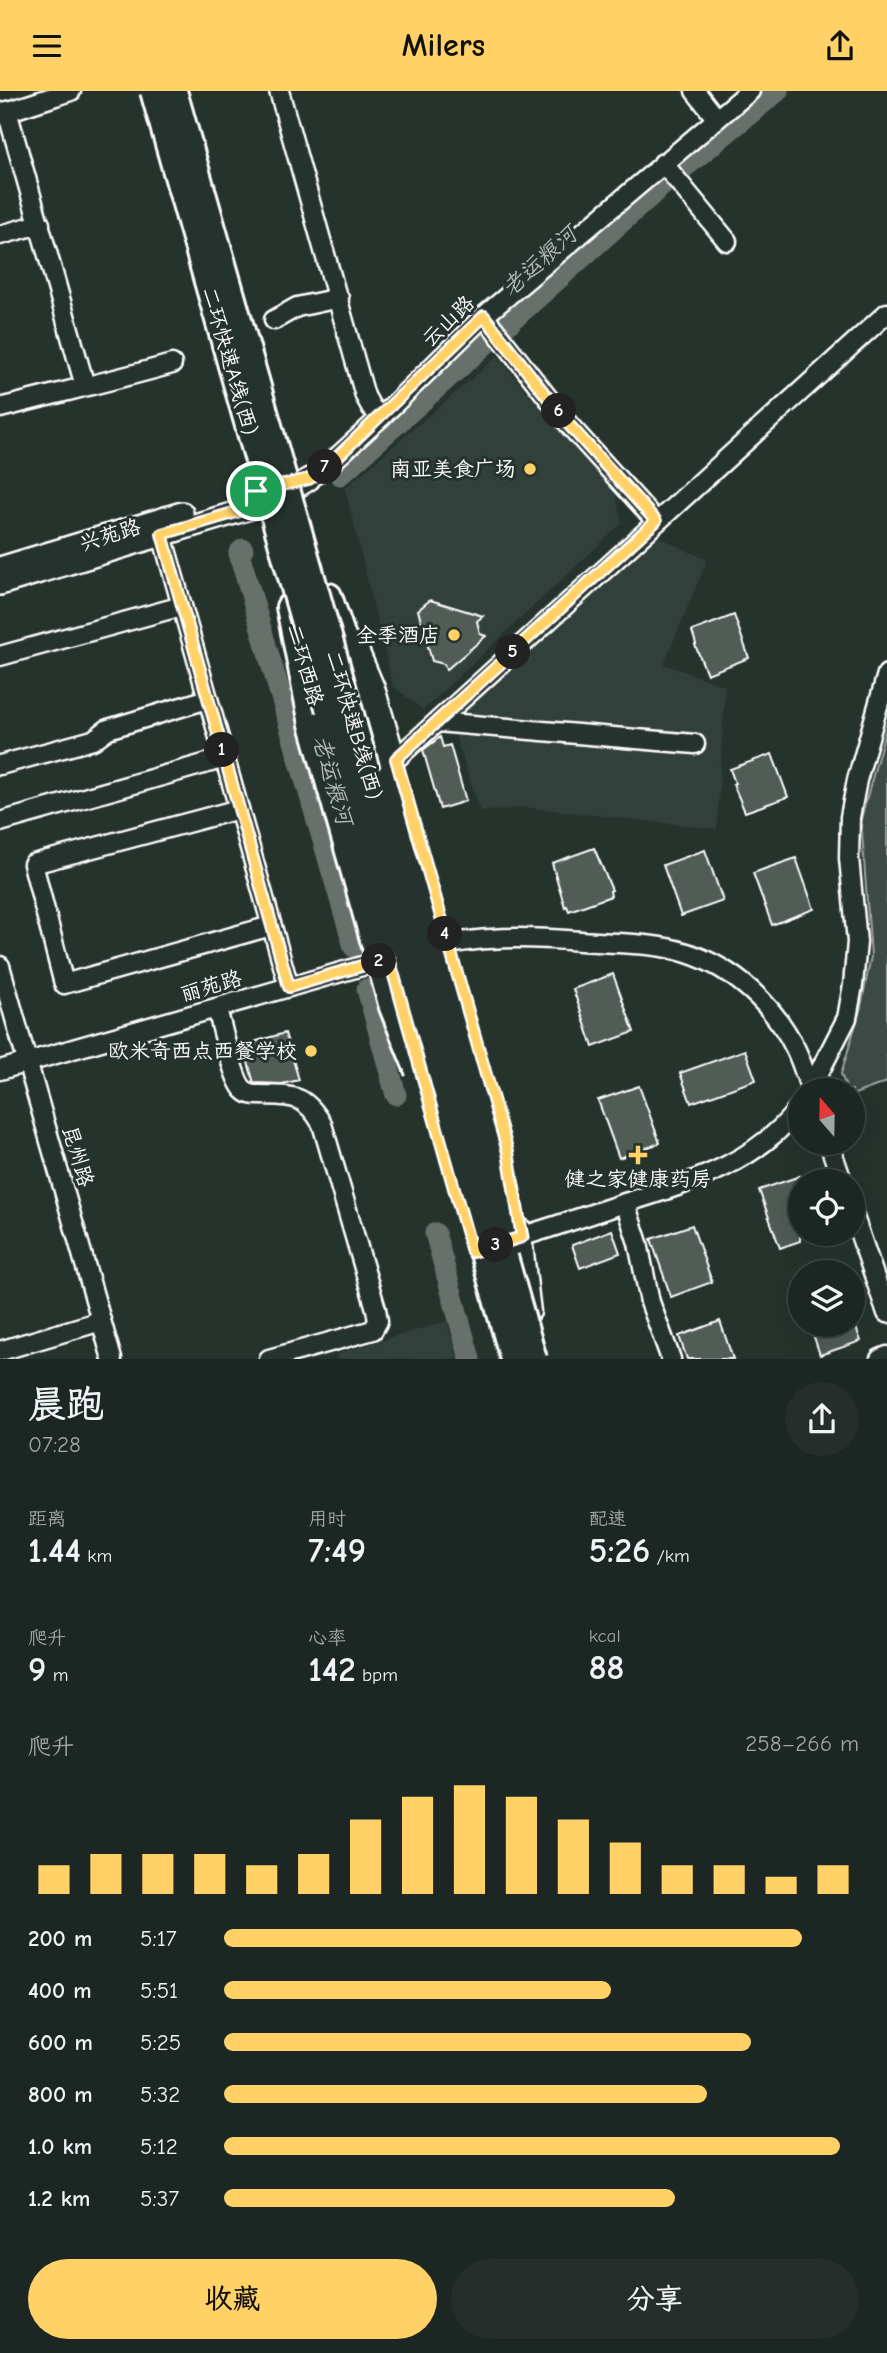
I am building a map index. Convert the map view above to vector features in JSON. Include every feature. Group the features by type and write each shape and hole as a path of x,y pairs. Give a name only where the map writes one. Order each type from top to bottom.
{"highway":[{"name":"二环快速A线(西)","path":"153,91 475,1244 531,1357"},
{"name":"二环快速B线(西)","path":"174,91 531,1357"},
{"path":"326,589 393,767 501,1167 513,1229 531,1357"},
{"path":"287,599 312,725 392,1007 443,1133 475,1244"}],"main road":[{"name":"二环西路","path":"143,91 389,958 475,1244 504,1359"},
{"name":"二环西路","path":"185,91 301,483 326,589 437,946 517,1238 531,1312 531,1357"},
{"name":"兴苑路","path":"0,585 162,534 301,483"},
{"name":"兴苑路","path":"0,568 258,498"}],"street":[{"path":"2,111 48,91"},
{"path":"2,111 71,91"},
{"path":"279,91 365,396 381,417"},
{"path":"695,91 716,118"},
{"name":"云山路","path":"301,483 333,461 381,417 493,328 716,118 750,91"},
{"path":"2,111 40,224 85,386"},
{"path":"666,167 727,241"},
{"path":"0,235 40,224"},
{"path":"274,320 297,307 339,299"},
{"path":"437,946 393,767 437,722 887,313"},
{"path":"493,328 570,426 656,521"},
{"path":"0,408 85,386 99,385 172,364"},
{"path":"162,534 289,987"},
{"path":"0,656 182,606"},
{"path":"817,1078 847,1018 853,985 857,942 849,858 850,817 857,780 887,674"},
{"path":"0,765 93,740 108,729 208,699"},
{"path":"437,722 695,744"},
{"path":"0,822 225,758"},
{"path":"239,809 33,864 64,984 271,926"},
{"name":"丽苑路","path":"0,1070 389,958 437,946 512,936 650,946 686,952 731,974 771,1011 796,1049 807,1078"},
{"name":"昆州路","path":"0,966 112,1359"},
{"path":"217,1009 236,1078 242,1089 250,1094 292,1096 305,1100 322,1124 378,1321 373,1330 269,1359"},
{"path":"475,1244 517,1238 709,1176 745,1156 781,1130 788,1121"},
{"path":"625,1203 638,1243 650,1302 671,1359"},
{"path":"864,1246 887,1313"},
{"path":"0,1351 101,1321"},
{"path":"880,1359 887,1356"}],"shaded area":[{"path":"498,356 523,388 614,488 622,523 423,710 393,686 345,488"},
{"path":"657,536 707,560 664,664 725,686 717,829 524,807 481,812 451,723"},
{"path":"887,724 887,1082 865,1090 865,1078 842,1078 841,1074 861,1007 871,956 861,819"},
{"path":"447,1321 458,1359 337,1359 336,1354"}],"building":[{"name":"全季酒店","path":"430,600 483,616 477,621 480,634 486,636 446,670 444,664 432,661 418,610"},
{"path":"734,615 749,658 707,674 692,631"},
{"path":"440,737 443,747 450,745 466,801 440,809 423,750"},
{"path":"772,754 788,797 745,812 733,784 735,783 730,769"},
{"path":"594,848 612,890 611,896 569,911 567,906 565,907 552,863"},
{"path":"705,850 723,901 681,916 663,865"},
{"path":"796,858 814,909 772,925 753,873"},
{"path":"613,974 634,1032 593,1047 573,989"},
{"path":"285,1033 299,1080 282,1084 254,1083 243,1045"},
{"path":"745,1050 756,1080 691,1103 680,1073"},
{"path":"639,1086 660,1143 619,1158 598,1100"},
{"path":"788,1180 788,1245 780,1248 759,1190"},
{"path":"692,1225 712,1282 671,1297 651,1239"},
{"path":"612,1230 620,1253 580,1268 572,1245"},
{"path":"720,1321 733,1359 687,1359 679,1336"},
{"path":"814,1337 860,1337 861,1341 820,1355"}],"waterway":[{"name":"老运粮河","path":"340,475 662,186 778,91"},
{"name":"老运粮河","path":"243,549 239,553 354,947"},
{"name":"老运粮河","path":"367,989 396,1095"},
{"name":"老运粮河","path":"435,1233 470,1359"}],"place":[{"name":"南亚美食广场","path":"530,469"},
{"name":"全季酒店","path":"454,635"},
{"name":"欧米奇西点西餐学校","path":"311,1051"},
{"name":"健之家健康药房","path":"638,1155"}],"route":[{"path":"484,316 570,426 656,521 396,759 508,1152 522,1237 472,1252 389,958 289,987 162,534 260,505 256,491 309,479 333,461 484,316"}]}
